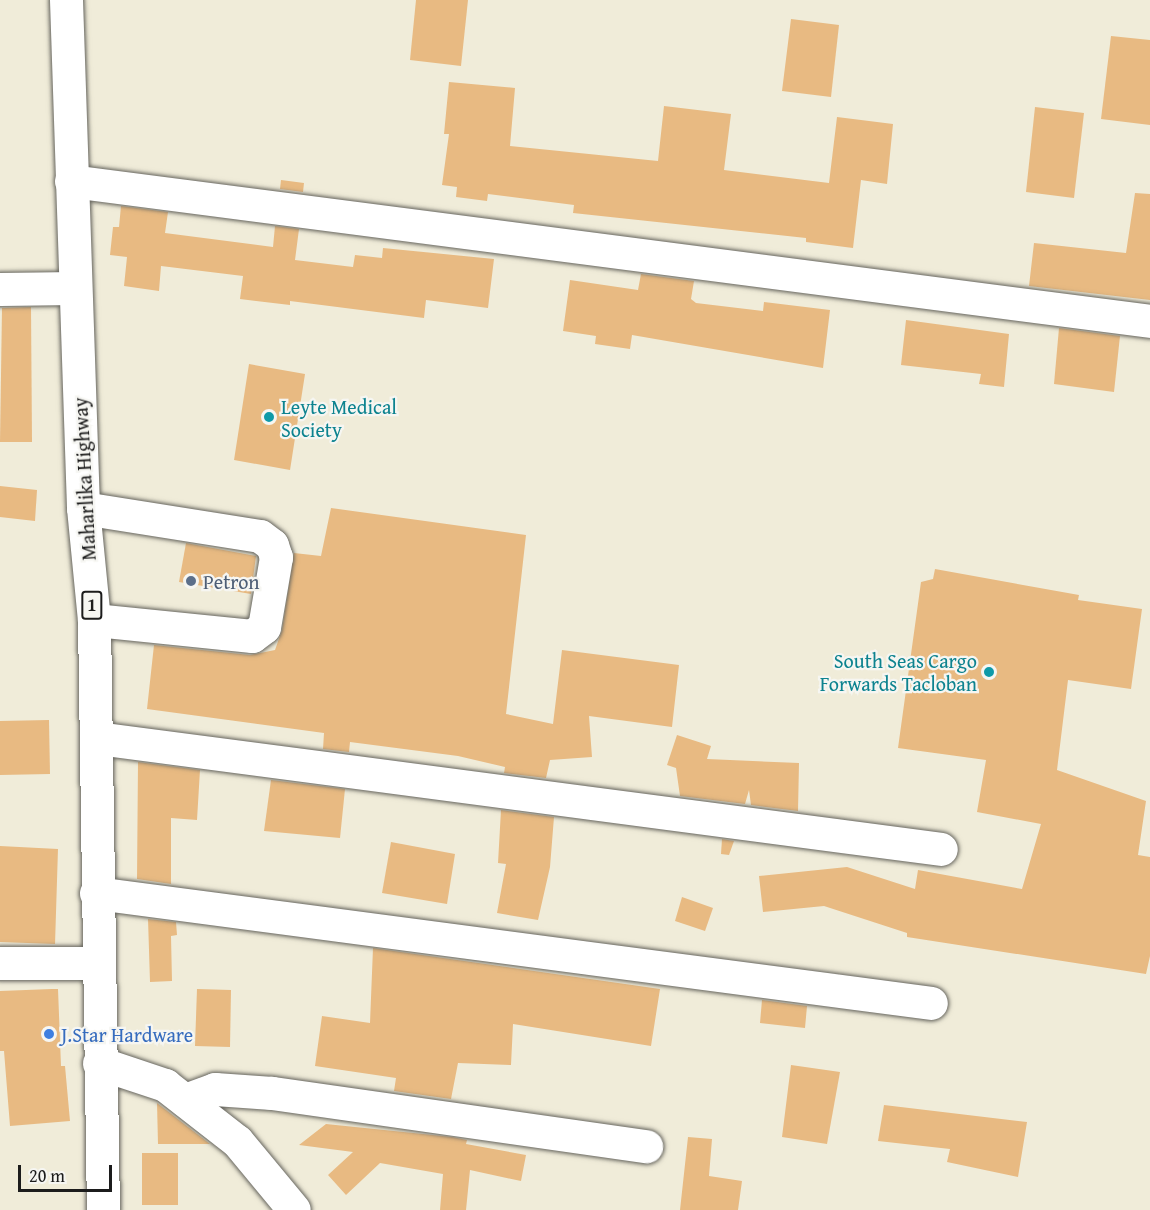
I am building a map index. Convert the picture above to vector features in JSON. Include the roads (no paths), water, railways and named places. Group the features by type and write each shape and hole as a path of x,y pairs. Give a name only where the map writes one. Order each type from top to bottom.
{"street":[{"name":"Maharlika Highway","path":"66,0 83,508 94,620 97,738 96,894 103,1210"},
{"path":"71,181 1150,321"},
{"path":"0,289 75,288"},
{"path":"83,508 260,536 272,545 276,557 264,627 252,636 94,620"},
{"path":"97,738 941,849"},
{"path":"96,894 931,1003"},
{"path":"0,963 98,963"},
{"path":"99,1063 165,1085 185,1100 237,1141 294,1210"},
{"path":"185,1100 215,1089 272,1093 646,1146"}],"place":[{"name":"Leyte Medical Society","path":"269,417"},
{"name":"Petron","path":"191,581"},
{"name":"South Seas Cargo Forwards Tacloban","path":"989,672"},
{"name":"J.Star Hardware","path":"49,1034"}]}
